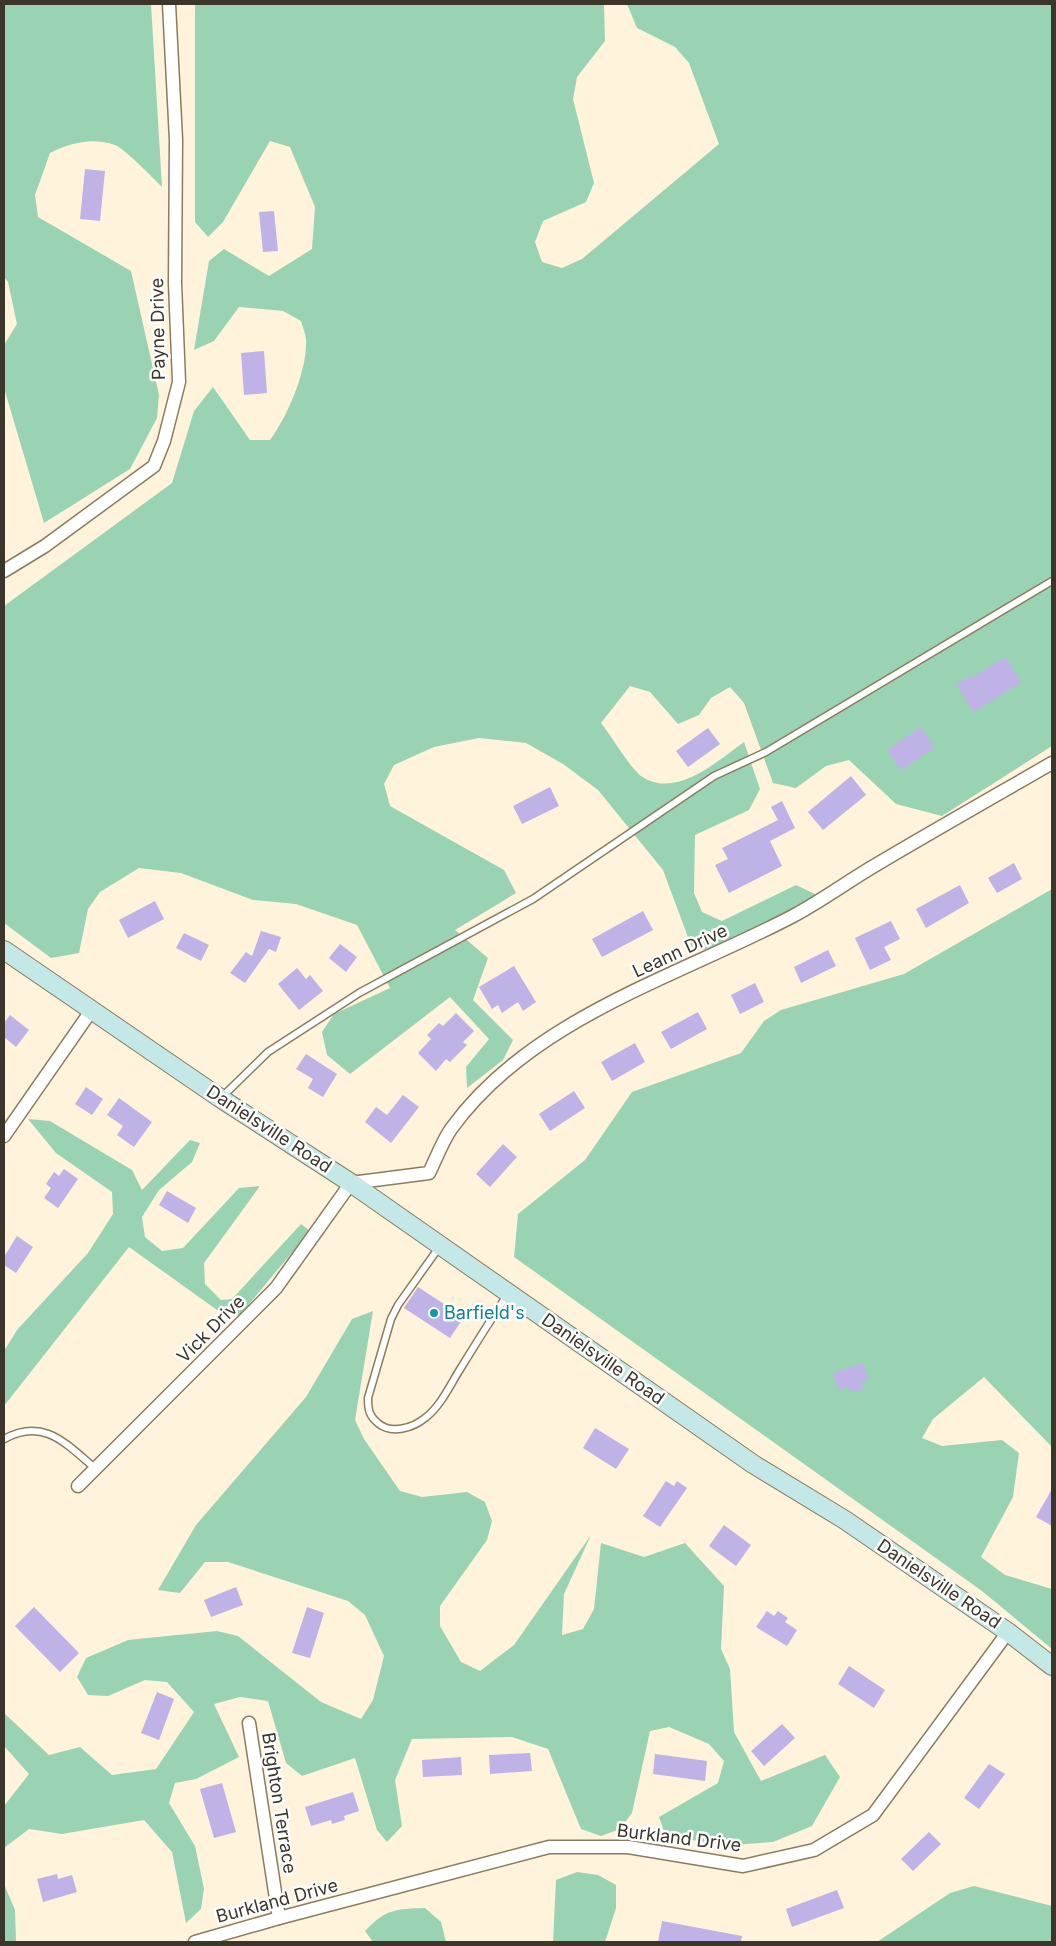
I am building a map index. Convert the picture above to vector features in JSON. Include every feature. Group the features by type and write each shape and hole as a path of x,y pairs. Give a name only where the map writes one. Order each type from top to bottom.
{"main road":[{"name":"Danielsville Road","path":"4,950 220,1098 352,1183 753,1464 845,1520 1008,1632 1052,1666"}],"street":[{"name":"Payne Drive","path":"4,571 45,546 154,466 164,441 179,382 175,283 176,140 169,4"},
{"name":"Leann Drive","path":"352,1183 429,1174 450,1131 477,1098 524,1055 613,1001 724,951 795,915 1052,763"},
{"path":"4,1136 91,1011"},
{"name":"Vick Drive","path":"78,1486 276,1288 352,1183"},
{"name":"Burkland Drive","path":"195,1942 549,1847 628,1847 743,1866 814,1850 873,1815 1008,1632"},
{"name":"Brighton Terrace","path":"249,1723 279,1918"}],"lane":[{"path":"220,1098 268,1052 359,993 533,898 714,776 766,752 1052,581"},
{"path":"441,1245 398,1305 391,1319 368,1398 368,1409 372,1419 394,1430 408,1427 425,1418 442,1398 509,1293"},
{"path":"4,1439 16,1433 34,1429 53,1435 96,1469"}],"green space":[{"path":"4,4 151,4 162,187 120,148 98,141 90,141 65,146 50,153 35,195 38,217 131,271 159,395 157,418 130,469 44,523 4,388 4,345 17,324 8,282 4,277"},
{"path":"195,4 604,4 605,41 577,77 573,99 594,183 586,202 543,221 535,242 542,262 562,268 582,259 719,144 689,63 675,47 637,28 627,4 1052,4 1052,746 942,816 896,804 849,760 826,766 796,788 773,783 744,703 730,687 711,698 699,715 678,724 650,692 630,686 601,723 641,776 654,782 682,781 709,767 744,742 760,789 749,810 695,835 694,893 702,912 722,921 796,885 815,894 811,906 708,951 692,948 663,870 598,790 563,764 526,743 479,738 434,747 394,765 384,784 390,806 504,870 516,893 455,930 488,958 473,1000 513,1040 503,1060 467,1088 466,1067 489,1039 450,997 350,1074 327,1055 322,1032 334,1014 390,988 357,925 296,904 253,900 181,873 139,868 100,892 88,909 79,953 51,958 4,923 4,606 172,483 194,411 213,387 250,440 270,440 289,407 303,368 305,332 301,321 283,311 239,307 214,341 194,350 209,261 224,249 269,276 312,249 315,207 290,147 270,141 223,222 208,237 195,222"},
{"path":"1052,889 1052,1447 984,1377 933,1419 922,1438 942,1446 1002,1440 1019,1453 1013,1497 981,1557 1005,1575 1052,1589 1052,1649 982,1591 514,1257 518,1214 585,1160 632,1092 741,1053 764,1021 781,1010 904,974"},
{"path":"28,1119 50,1121 132,1170 142,1190 190,1140 200,1143 192,1162 159,1190 142,1217 145,1237 162,1251 183,1248 239,1188 260,1186 204,1263 205,1284 221,1300 232,1299 301,1224 310,1231 239,1316 217,1310 129,1247 4,1406 4,1351 17,1330 88,1253 113,1214 112,1192 56,1153"},
{"path":"373,1311 355,1420 364,1439 400,1491 422,1497 467,1492 485,1502 492,1521 487,1540 440,1606 440,1626 461,1662 480,1671 514,1645 591,1535 564,1594 562,1635 583,1629 594,1609 601,1543 644,1557 685,1543 724,1586 721,1649 730,1669 734,1732 761,1781 825,1755 840,1777 812,1826 773,1842 731,1845 666,1837 659,1817 718,1783 724,1761 709,1744 669,1727 650,1731 632,1813 620,1829 601,1836 581,1829 548,1749 512,1737 412,1739 395,1780 402,1826 387,1842 377,1830 355,1758 302,1776 286,1763 268,1701 240,1697 214,1704 239,1757 196,1779 175,1783 169,1803 195,1846 204,1889 201,1909 186,1923 172,1852 144,1820 62,1834 29,1829 4,1848 4,1806 29,1774 4,1746 4,1713 49,1755 80,1747 112,1775 156,1769 194,1712 167,1682 145,1680 108,1696 88,1695 77,1677 86,1658 128,1640 217,1631 238,1636 321,1702 361,1719 373,1700 384,1656 365,1615 348,1601 228,1562 205,1562 180,1593 158,1590 196,1525 306,1397 352,1319"},
{"path":"577,1872 598,1875 616,1885 616,1908 605,1942 553,1942 556,1880"},
{"path":"4,1884 15,1910 16,1942 4,1942"},
{"path":"974,1886 1052,1906 1052,1942 877,1942 950,1893"},
{"path":"425,1908 441,1922 446,1942 373,1942 365,1931 385,1914 398,1910"}],"building":[{"path":"85,169 105,171 100,221 80,219"},
{"path":"274,211 278,251 263,252 259,212"},
{"path":"264,351 267,393 244,395 241,353"},
{"path":"1006,657 1021,683 973,712 956,684 970,676 971,678"},
{"path":"921,727 935,748 901,770 887,750"},
{"path":"708,728 720,744 688,767 676,751"},
{"path":"851,776 866,795 823,830 808,812"},
{"path":"550,787 559,806 522,824 513,806"},
{"path":"782,801 795,828 770,841 782,866 729,893 715,865 728,859 722,848 778,820 771,807"},
{"path":"1014,863 1022,879 997,893 988,878"},
{"path":"960,885 969,903 926,928 916,909"},
{"path":"155,901 164,919 128,938 119,920"},
{"path":"643,911 653,930 602,957 592,939"},
{"path":"891,921 900,939 884,947 891,960 870,970 855,938"},
{"path":"261,931 281,937 276,952 269,949 245,983 230,973 246,952 252,956"},
{"path":"184,933 209,945 201,961 176,948"},
{"path":"340,944 357,957 346,972 329,958"},
{"path":"828,950 836,966 801,983 794,967"},
{"path":"514,966 536,1002 523,1011 518,1002 502,1013 498,1005 492,1009 479,987"},
{"path":"297,968 306,979 310,975 323,991 299,1010 278,984"},
{"path":"755,983 764,1002 740,1014 731,995"},
{"path":"698,1012 707,1029 671,1049 661,1032"},
{"path":"456,1013 474,1031 463,1042 467,1045 450,1062 446,1059 436,1071 418,1053 431,1039 427,1035 439,1023 443,1026"},
{"path":"10,1015 29,1030 16,1047 4,1037 4,1023"},
{"path":"635,1043 645,1062 612,1081 601,1062"},
{"path":"306,1054 337,1074 323,1097 308,1088 313,1079 296,1069"},
{"path":"86,1087 103,1099 92,1115 75,1104"},
{"path":"574,1091 585,1108 550,1131 539,1114"},
{"path":"403,1095 419,1107 391,1143 365,1122 376,1107 387,1115"},
{"path":"119,1098 152,1122 134,1147 117,1135 123,1126 107,1115"},
{"path":"503,1144 517,1157 490,1187 476,1174"},
{"path":"64,1169 78,1179 58,1208 44,1198 51,1188 46,1184 54,1172 59,1176"},
{"path":"167,1191 196,1208 188,1223 159,1205"},
{"path":"17,1236 33,1247 16,1273 4,1265 4,1257"},
{"name":"Barfield's","path":"418,1287 464,1317 450,1338 404,1308"},
{"path":"863,1363 869,1380 861,1382 864,1389 851,1393 848,1387 838,1390 833,1373"},
{"path":"595,1428 629,1449 616,1469 583,1448"},
{"path":"666,1481 674,1486 677,1481 687,1488 660,1527 643,1516"},
{"path":"1052,1489 1052,1526 1036,1517"},
{"path":"724,1525 751,1545 736,1566 709,1546"},
{"path":"236,1587 243,1605 211,1617 204,1600"},
{"path":"34,1607 79,1653 60,1672 15,1626"},
{"path":"307,1607 324,1613 310,1658 292,1653"},
{"path":"767,1611 774,1616 778,1611 788,1618 785,1622 797,1630 787,1646 756,1627"},
{"path":"849,1666 885,1690 874,1708 838,1684"},
{"path":"157,1692 174,1699 159,1740 141,1733"},
{"path":"782,1724 795,1738 764,1766 751,1751"},
{"path":"530,1753 532,1771 490,1774 489,1755"},
{"path":"655,1754 707,1761 705,1781 653,1774"},
{"path":"461,1757 462,1775 423,1777 422,1760"},
{"path":"989,1764 1005,1774 979,1809 964,1798"},
{"path":"222,1783 236,1832 214,1838 200,1789"},
{"path":"353,1792 359,1811 344,1816 345,1820 332,1824 331,1820 311,1826 305,1807"},
{"path":"929,1832 941,1844 913,1871 901,1859"},
{"path":"57,1874 58,1879 72,1875 77,1892 43,1902 37,1879"},
{"path":"837,1890 844,1908 792,1927 786,1909"},
{"path":"662,1921 742,1936 741,1942 658,1942"}],"place":[{"name":"Barfield's","path":"434,1313"}]}
